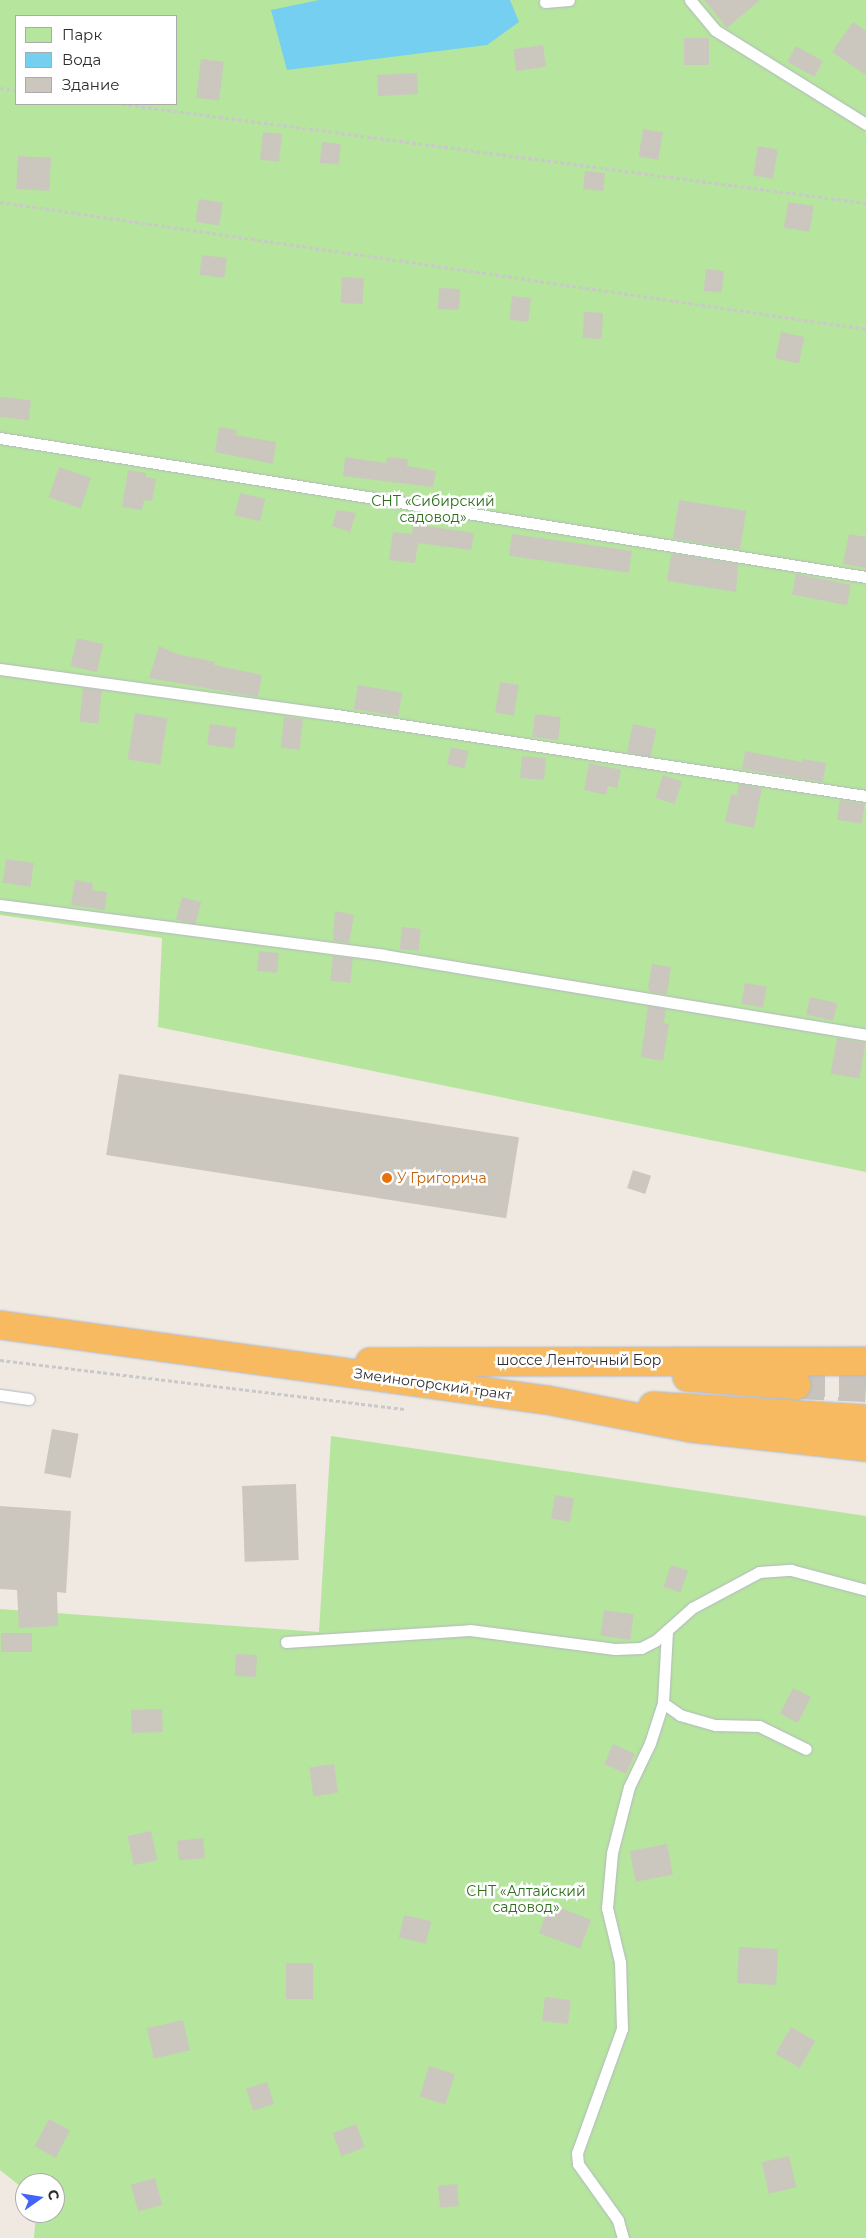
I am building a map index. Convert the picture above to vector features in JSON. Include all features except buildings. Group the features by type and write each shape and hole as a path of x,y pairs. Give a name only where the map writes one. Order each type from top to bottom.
{"highway":[{"name":"Змеиногорский тракт","path":"1,1328 292,1364 547,1400 691,1428 866,1446"},
{"name":"шоссе Ленточный Бор","path":"292,1364 451,1360 866,1361"},
{"path":"451,1360 798,1385"},
{"path":"547,1400 866,1419"}],"lane":[{"path":"545,2 569,0"},
{"path":"690,0 715,30 866,124"},
{"path":"0,438 866,577"},
{"path":"0,669 330,714 866,796"},
{"path":"0,905 384,955 866,1035"},
{"path":"0,1395 29,1399"},
{"path":"286,1642 470,1630 615,1649 641,1648 667,1631 692,1608 759,1572 791,1570 866,1590"},
{"path":"623,2238 618,2220 578,2164 577,2153 622,2029 620,1962 607,1908 612,1853 629,1787 650,1743 663,1703 667,1631"},
{"path":"663,1703 680,1715 716,1725 759,1726 806,1749"}],"path":[{"path":"0,88 15,90"},
{"path":"130,105 866,203"},
{"path":"0,202 866,329"}],"green space":[{"name":"СНТ «Сибирский садовод»","path":"0,0 866,0 866,1172 158,1027 162,938 0,915"},
{"name":"СНТ «Алтайский садовод»","path":"331,1436 866,1516 866,2238 34,2238 35,2223 65,2223 65,2173 15,2173 15,2182 0,2170 0,1609 319,1632"}],"water":[{"path":"319,0 510,0 519,22 487,45 287,70 271,10"}],"tunnel":[{"path":"797,1385 866,1388"}],"place":[{"name":"У Григорича","path":"387,1178"}]}
